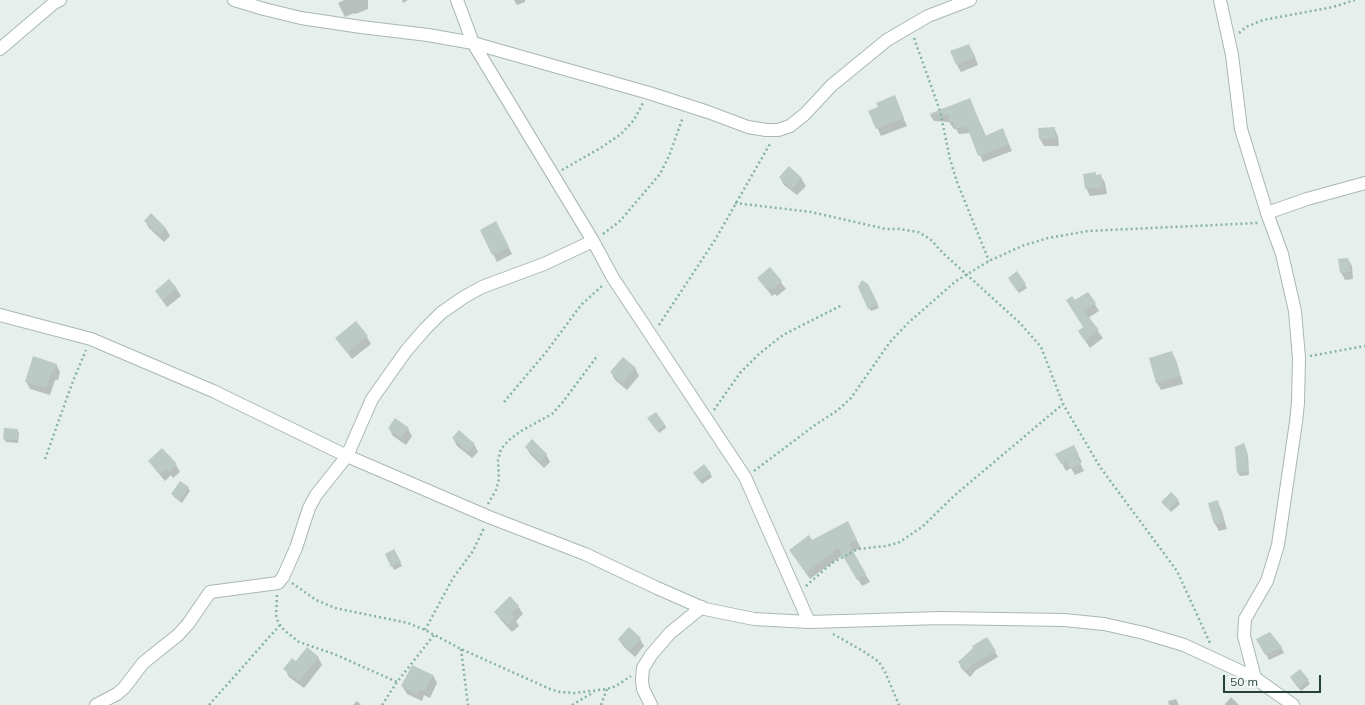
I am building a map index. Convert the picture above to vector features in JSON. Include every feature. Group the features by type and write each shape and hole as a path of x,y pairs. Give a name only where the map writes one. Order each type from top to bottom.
{"street":[{"path":"234,0 301,18 428,35 473,43 649,93 748,127 766,130 778,130 790,126 805,114 832,85 887,40 928,16 970,0"},
{"path":"457,0 473,43 593,241 613,278 745,477 797,594 814,622"},
{"path":"1220,0 1232,55 1241,128 1282,254 1297,325 1300,358 1297,409 1278,545 1267,581 1246,619 1244,636 1256,678"},
{"path":"0,48 57,1"},
{"path":"1269,217 1307,199 1365,183"},
{"path":"96,705 117,694 124,688 143,663 178,635 188,624 210,592 281,580 296,548 309,508 316,494 347,456 372,399 406,351 441,313 482,287 544,264 593,241"},
{"path":"0,315 91,339 213,391 347,456 485,515 585,554 656,588 702,607 754,619 814,622 940,618 1064,620 1097,623 1144,633 1184,645 1256,678 1293,705"},
{"path":"651,705 643,689 643,668 651,655 670,633 702,607"}],"path":[{"path":"1238,35 1246,27 1263,20 1333,7 1355,0"},
{"path":"910,26 940,111 950,158 957,182 989,261"},
{"path":"553,175 602,147 621,134 634,120 649,93"},
{"path":"593,241 620,221 660,174 669,156 686,105"},
{"path":"652,336 715,240 778,130"},
{"path":"735,203 811,212 886,229 899,229 918,232 930,239 944,254 1020,323 1041,348 1064,404 1100,466 1177,571 1217,660"},
{"path":"745,477 815,425 838,410 851,398 890,342 908,323 956,281 989,261 1022,246 1048,238 1088,231 1269,217"},
{"path":"504,402 547,351 581,305 613,278"},
{"path":"708,420 728,388 740,373 759,354 783,335 842,305"},
{"path":"45,459 73,381 91,339"},
{"path":"1300,358 1365,346"},
{"path":"425,630 453,578 473,551 489,502 496,490 499,479 498,460 501,449 520,431 552,414 598,355"},
{"path":"797,594 832,563 846,554 858,549 898,543 922,527 955,495 1064,404"},
{"path":"397,682 334,654 299,642 280,625 276,615 281,580 316,600 335,608 397,620 425,630 461,649 550,689 560,692 575,693 607,689 616,686 643,668"},
{"path":"814,622 879,662 885,672 899,705"},
{"path":"209,705 280,625"},
{"path":"382,705 397,682 434,635"},
{"path":"461,649 468,705"},
{"path":"601,705 607,689"},
{"path":"572,705 596,691"}],"building":[{"path":"969,44 975,57 956,65 950,51"},
{"path":"895,95 904,118 876,129 868,111 878,107 876,103"},
{"path":"970,98 985,136 1003,128 1009,144 978,156 967,127 955,128 954,122 949,122 949,115 929,114"},
{"path":"1055,127 1055,139 1039,139 1038,128"},
{"path":"789,166 802,178 792,189 779,177"},
{"path":"1096,172 1096,175 1101,174 1103,187 1085,189 1083,174"},
{"path":"151,213 166,228 160,235 144,221"},
{"path":"496,221 509,247 492,255 480,230"},
{"path":"1348,258 1350,272 1340,273 1338,259"},
{"path":"770,267 782,281 772,290 770,287 767,290 757,278"},
{"path":"1017,271 1026,284 1017,291 1008,278"},
{"path":"169,279 177,288 163,300 155,291"},
{"path":"862,280 868,284 878,304 868,309 858,287"},
{"path":"1088,292 1096,303 1084,311 1099,330 1085,341 1078,331 1083,327 1066,300 1072,296 1075,300"},
{"path":"356,321 368,336 347,353 335,338"},
{"path":"1172,351 1180,376 1156,383 1149,358"},
{"path":"33,356 57,364 53,374 51,373 46,388 25,382"},
{"path":"623,357 636,368 623,383 610,372"},
{"path":"656,412 665,425 657,431 647,418"},
{"path":"395,418 409,428 401,438 388,428"},
{"path":"4,428 18,429 17,440 3,439"},
{"path":"459,430 475,444 468,452 452,438"},
{"path":"532,439 547,454 540,461 525,447"},
{"path":"1244,443 1247,451 1248,472 1237,473 1235,447"},
{"path":"1074,445 1081,463 1070,469 1066,462 1061,464 1055,454"},
{"path":"162,448 177,464 169,472 166,469 160,474 148,461"},
{"path":"704,464 711,473 699,481 693,473"},
{"path":"180,481 189,487 179,500 171,494"},
{"path":"1171,492 1179,500 1169,510 1161,502"},
{"path":"1218,500 1223,522 1214,524 1208,503"},
{"path":"848,521 857,540 849,544 866,574 857,580 838,548 806,573 789,550 809,535 812,540"},
{"path":"394,549 401,562 391,567 385,554"},
{"path":"510,596 519,606 511,614 515,618 508,625 494,612"},
{"path":"629,627 641,638 630,650 618,639"},
{"path":"1270,632 1282,647 1265,655 1256,639"},
{"path":"987,637 996,651 973,664 966,671 958,662 973,648 972,646"},
{"path":"307,647 319,657 299,681 283,669 292,658 296,661"},
{"path":"412,665 433,675 425,691 420,689 417,694 401,686"},
{"path":"1300,669 1309,680 1298,688 1290,677"}]}
